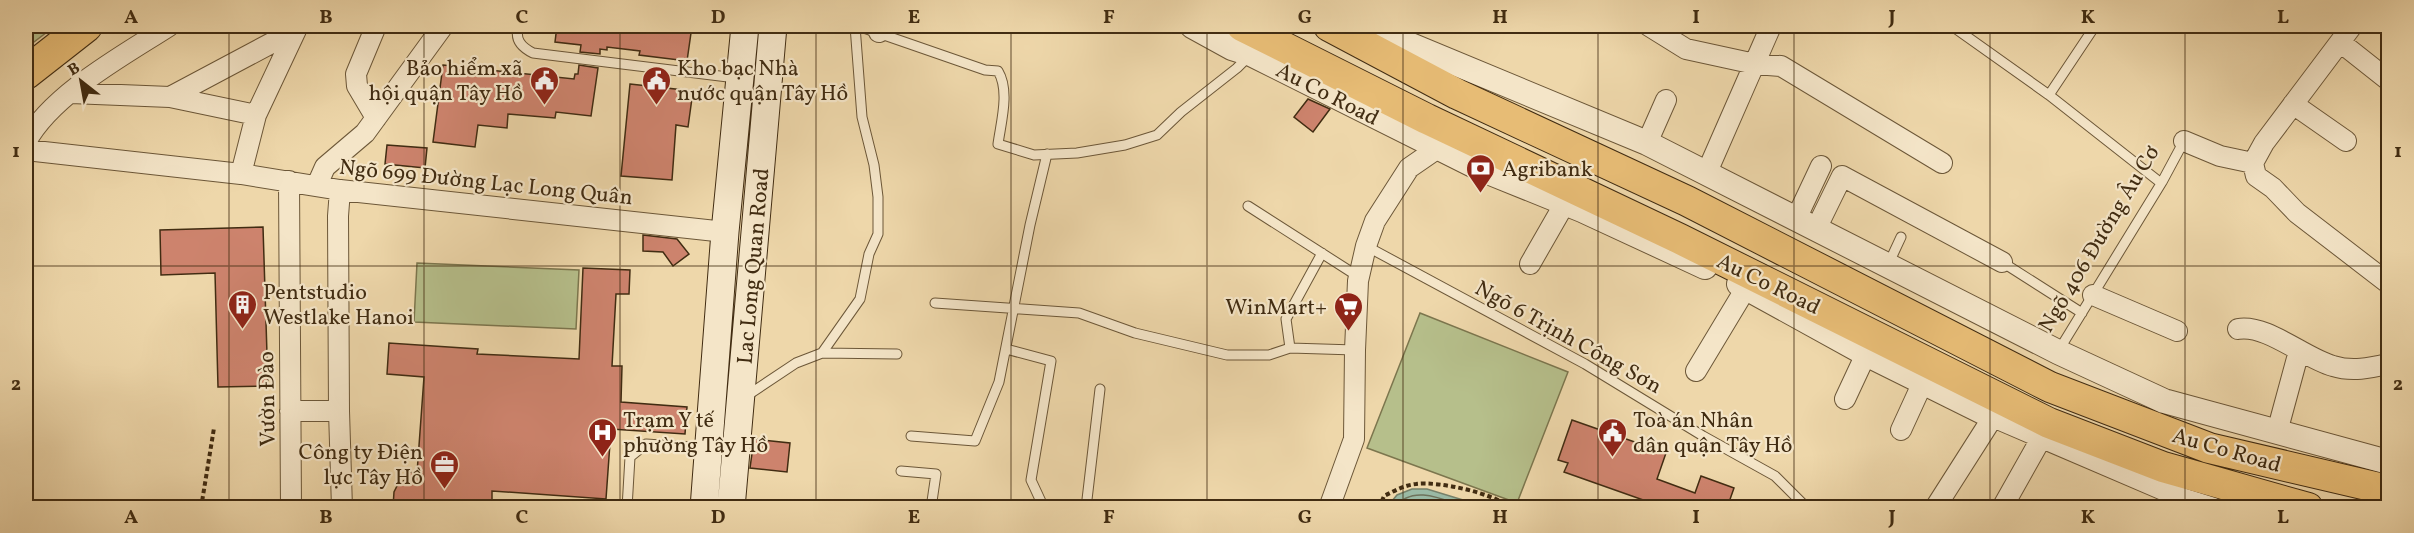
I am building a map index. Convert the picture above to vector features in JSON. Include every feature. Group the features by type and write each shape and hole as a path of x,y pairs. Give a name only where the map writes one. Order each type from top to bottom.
{"highway":[{"path":"26,73 86,26"}],"main road":[{"name":"Lac Long Quan Road","path":"704,507 725,232 745,26"},
{"name":"Lac Long Quan Road","path":"731,507 773,26"},
{"name":"Au Co Road","path":"1242,26 1427,119 1680,239 2045,430 2163,467 2308,507"},
{"name":"Au Co Road","path":"1329,26 1443,86 1688,201 2050,387 2210,448 2388,468"},
{"path":"1427,119 1443,86"}],"street":[{"path":"26,142 33,129 84,80 169,26"},
{"path":"375,26 356,74 357,86 376,117"},
{"path":"317,185 325,167 365,133 443,26"},
{"name":"Au Co Road","path":"1192,26 1232,48 1251,54 1354,108 1483,170 1565,203 1746,288 1866,354 1993,417 2045,430 2182,498 2214,507"},
{"name":"Au Co Road","path":"1372,26 1394,38 1647,143 2058,352 2164,401 2277,432 2388,468"},
{"path":"1649,26 1686,49 1755,64 1781,66 1942,163"},
{"path":"1707,172 1771,26"},
{"path":"2352,26 2264,143 2253,163 2256,176 2273,188 2297,213 2388,284"},
{"path":"170,98 296,30 256,116 241,174"},
{"path":"2340,42 2388,80"},
{"path":"70,93 170,98 256,116"},
{"path":"1647,143 1666,100"},
{"path":"2293,104 2346,141"},
{"name":"Ngõ 406 Đường Âu Cơ","path":"2184,141 2220,156 2253,163"},
{"path":"1329,507 1354,439 1354,350 1359,277 1366,246 1375,221 1408,168 1438,148"},
{"name":"Ngõ 699 Đường Lạc Long Quân","path":"26,150 241,174 340,190 725,232"},
{"path":"1806,224 1821,166"},
{"path":"1806,224 1842,176 2002,262"},
{"name":"Vườn Đào","path":"289,181 291,507"},
{"path":"340,190 338,216 339,411 342,507"},
{"path":"1530,264 1565,203"},
{"path":"1696,371 1746,288"},
{"path":"2093,295 2177,332"},
{"path":"2238,329 2249,327 2333,366 2355,370 2388,364"},
{"path":"2277,432 2299,351"},
{"path":"1845,399 1866,354"},
{"path":"1901,430 1923,382"},
{"path":"290,411 339,411"},
{"path":"1935,507 1993,417"},
{"path":"2002,507 2045,430"}],"lane":[{"path":"519,26 516,33 518,41 532,53 740,78"},
{"path":"822,353 860,299 869,254 878,234 878,197 874,165 862,117 857,26 880,29 985,70 998,71 1003,80 1003,109 998,144 1034,154 1077,153 1157,135 1251,54"},
{"path":"1952,26 2049,95 2161,183"},
{"path":"2049,95 2095,26"},
{"name":"Ngõ 406 Đường Âu Cơ","path":"2058,352 2184,141"},
{"path":"910,436 975,441 999,382 1047,154"},
{"path":"1248,206 1359,277"},
{"path":"1888,265 1901,237"},
{"name":"Ngõ 6 Trịnh Công Sơn","path":"1366,246 1585,364 1703,436 1775,476 1808,507"},
{"path":"1290,348 1286,319 1322,253"},
{"path":"2002,262 2082,313"},
{"path":"935,303 1079,313 1135,333 1227,355 1269,355 1290,348 1354,350"},
{"path":"1006,349 1051,361 1031,480 1044,507"},
{"path":"741,400 796,363 822,353 897,354"},
{"path":"1053,507 1086,507 1100,389"},
{"path":"627,507 630,457 638,448 646,444 709,448"},
{"path":"901,471 936,474 931,507"}],"path":[{"path":"201,507 214,428"},
{"path":"1379,507 1384,496 1419,483 1491,496 1512,507"}],"green space":[{"path":"26,26 55,26 26,48"},
{"path":"417,263 579,270 576,329 414,322"},
{"path":"1420,313 1568,372 1517,503 1367,448"}],"water":[{"path":"1412,489 1427,489 1486,507 1387,507 1397,495"}],"building":[{"path":"557,26 692,26 687,61 639,55 640,51 607,47 607,50 600,49 600,54 580,52 581,45 555,42"},
{"path":"443,65 574,79 575,74 578,74 579,65 598,68 591,116 556,112 555,118 508,114 507,128 478,125 475,147 433,142"},
{"path":"630,84 693,91 688,127 676,125 672,180 621,176"},
{"path":"1308,99 1330,109 1313,132 1294,117"},
{"path":"387,145 427,148 425,168 385,164"},
{"name":"Pentstudio Westlake Hanoi","path":"263,227 268,386 218,387 215,273 161,275 160,230"},
{"path":"643,235 677,239 689,254 673,266 663,252 643,251"},
{"path":"583,268 630,270 629,294 616,294 612,366 622,366 621,402 687,407 685,434 611,429 606,499 492,491 492,507 393,507 394,492 397,486 406,479 407,472 417,473 424,377 387,374 389,343 478,349 477,354 579,359"},
{"name":"Toà án Nhân dân quận Tây Hồ","path":"1572,420 1666,453 1657,479 1695,493 1701,476 1734,488 1728,505 1730,507 1663,507 1564,472 1568,463 1558,460"},
{"path":"754,439 790,443 787,472 750,468"}],"place":[{"name":"Bảo hiểm xã hội quận Tây Hồ","path":"544,106"},
{"name":"Kho bạc Nhà nước quận Tây Hồ","path":"656,106"},
{"name":"Agribank","path":"1481,194"},
{"name":"Pentstudio Westlake Hanoi","path":"242,330"},
{"name":"WinMart+","path":"1348,332"},
{"name":"Trạm Y tế phường Tây Hồ","path":"602,458"},
{"name":"Toà án Nhân dân quận Tây Hồ","path":"1612,458"},
{"name":"Công ty Điện lực Tây Hồ","path":"444,490"}]}
